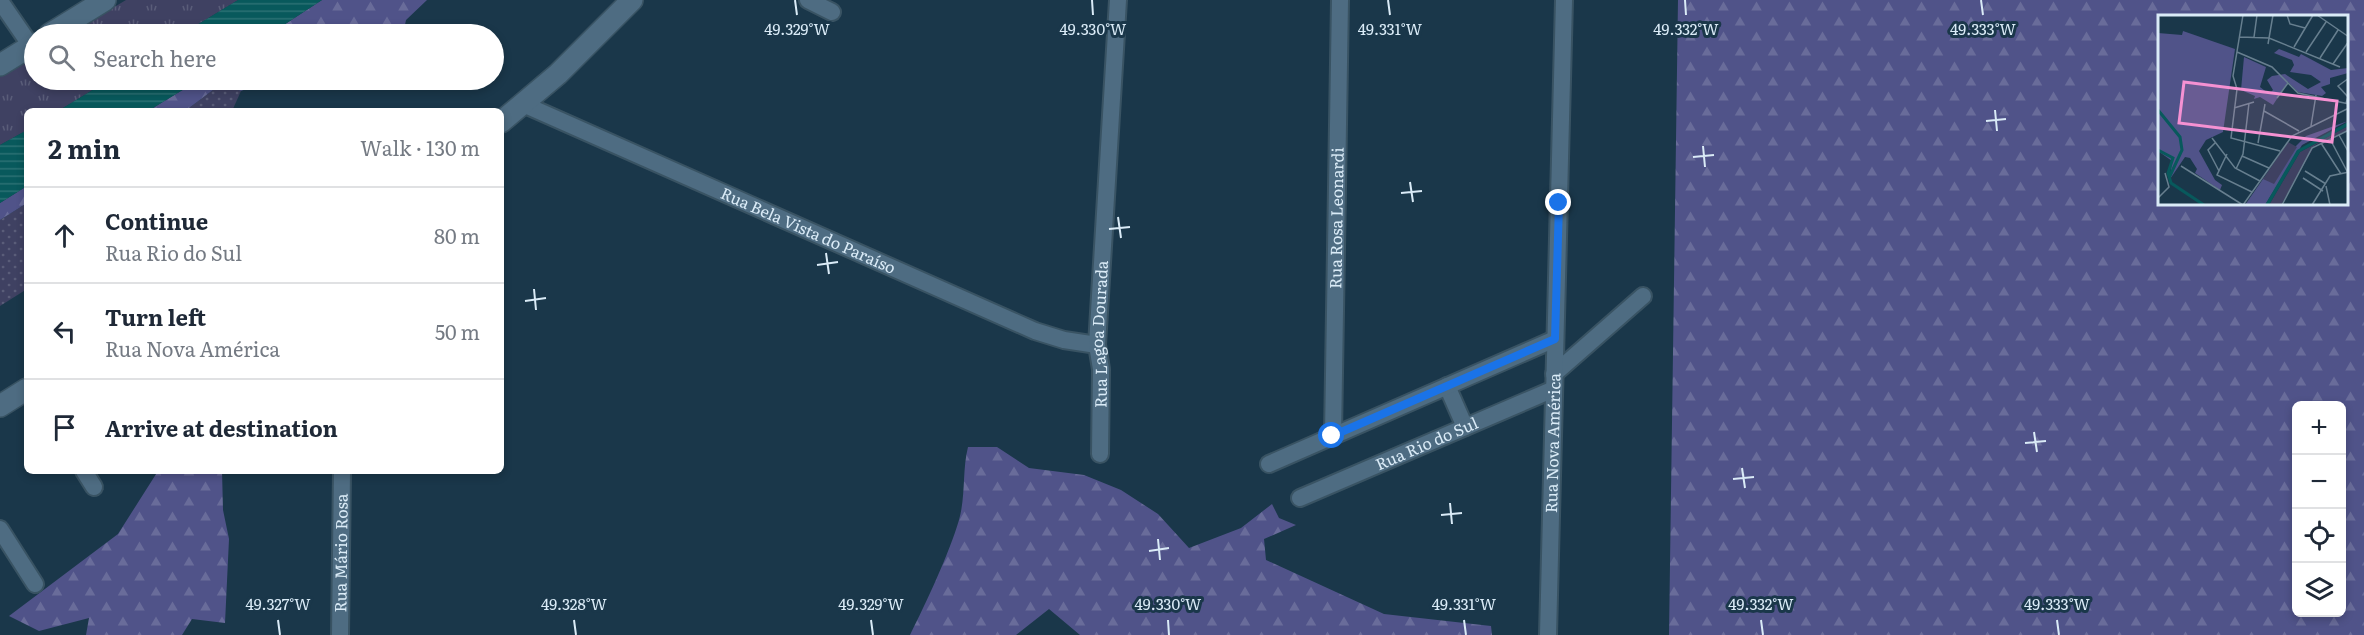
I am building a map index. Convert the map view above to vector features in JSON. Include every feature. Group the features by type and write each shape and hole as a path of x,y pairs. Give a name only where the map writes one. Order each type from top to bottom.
{"street":[{"path":"66,24 105,0"},
{"path":"504,120 594,41 632,0"},
{"path":"808,0 832,12"},
{"name":"Rua Lagoa Dourada","path":"1100,454 1101,369 1097,345 1118,0"},
{"name":"Rua Rosa Leonardi","path":"1332,436 1340,0"},
{"name":"Rua Nova América","path":"1548,635 1564,0"},
{"path":"0,1 24,33"},
{"path":"0,65 24,50"},
{"name":"Rua Bela Vista do Paraíso","path":"523,104 1035,331 1065,340 1097,345"},
{"name":"Rua Rio do Sul","path":"1299,498 1465,427 1554,382 1643,296"},
{"path":"1269,464 1555,339"},
{"path":"1447,386 1465,427"},
{"path":"0,406 24,391"},
{"path":"86,474 94,487"},
{"name":"Rua Mário Rosa","path":"340,635 342,474"},
{"path":"0,529 35,584"}],"green space":[{"path":"126,0 238,0 198,24 86,24"},
{"path":"322,0 427,0 406,20 405,24 285,24"},
{"path":"1678,0 2364,0 2364,635 1669,635"},
{"path":"24,62 24,90 93,90 63,108 24,108 24,132 0,145 0,77"},
{"path":"183,90 213,90 189,108 153,108"},
{"path":"213,90 241,91 233,108 189,108"},
{"path":"24,188 24,205 0,220 0,203"},
{"path":"24,205 24,291 0,306 0,220"},
{"path":"968,447 997,447 1029,468 1084,475 1121,490 1158,514 1189,548 1241,528 1272,504 1279,518 1296,525 1264,539 1266,560 1384,614 1491,626 1492,635 1080,635 1049,609 1016,635 910,635 955,533 963,501"},
{"path":"156,474 222,474 223,510 229,539 225,623 192,619 182,635 86,635 89,618 39,631 9,616 118,534"}],"shaded area":[{"path":"238,0 322,0 285,24 198,24"},
{"path":"93,90 183,90 153,108 63,108"},
{"path":"24,132 24,188 0,203 0,145"}],"route":[{"path":"1332,436 1555,339 1559,203"}]}
